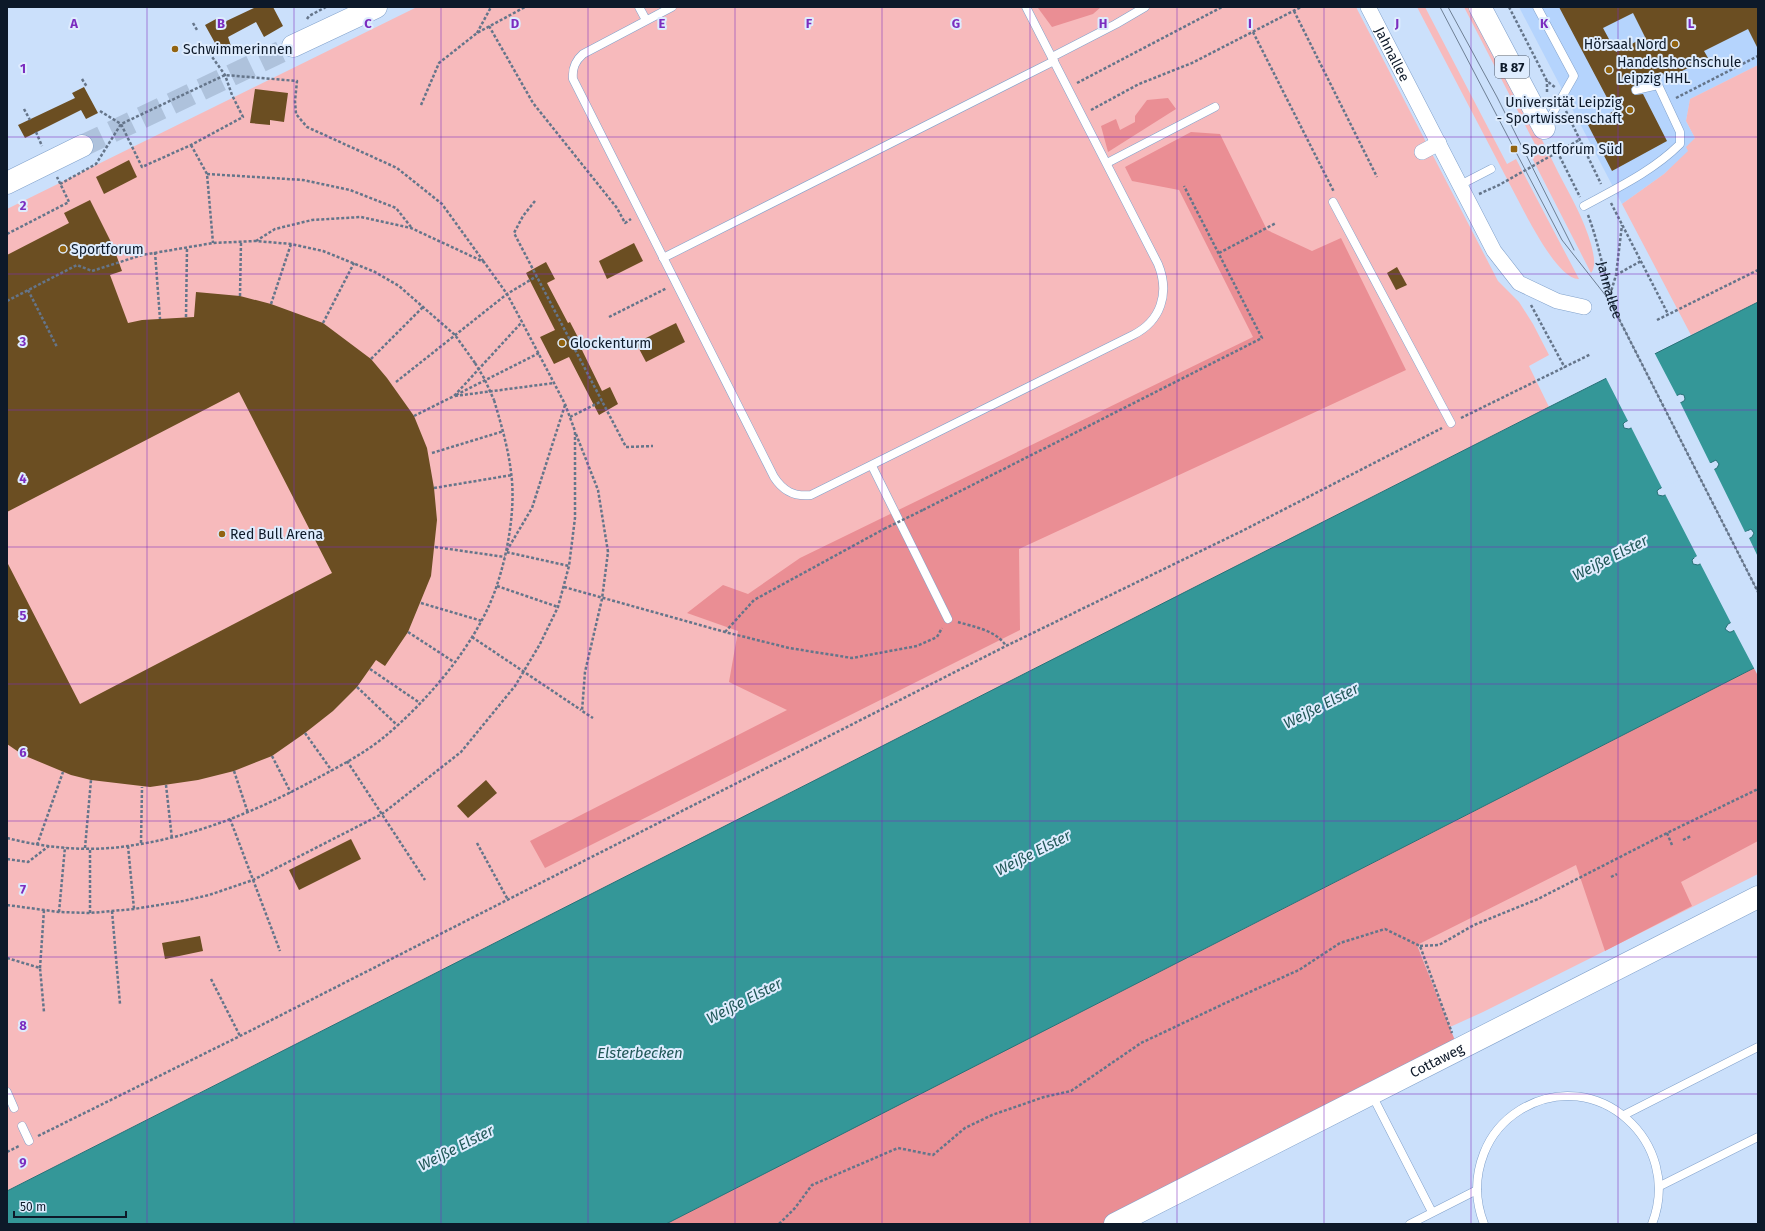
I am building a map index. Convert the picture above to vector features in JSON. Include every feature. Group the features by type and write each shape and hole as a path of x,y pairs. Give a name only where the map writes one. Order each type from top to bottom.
{"street":[{"path":"293,46 376,7"},
{"name":"Jahnallee","path":"1368,7 1494,251 1519,282 1557,301 1584,307"},
{"name":"B 87","path":"1480,7 1544,128"},
{"path":"1422,152 1439,143"},
{"path":"7,183 82,146"},
{"name":"Cottaweg","path":"1115,1224 1371,1094 1458,1048 1757,899"}],"lane":[{"path":"639,7 646,20"},
{"path":"672,7 583,54 574,64 572,71 574,79 663,258 779,485 793,494 811,496 1133,335 1148,325 1154,318 1162,302 1164,292 1162,273 1026,7"},
{"path":"663,258 1053,59 1145,7"},
{"path":"1537,7 1574,76 1544,128"},
{"path":"1584,206 1668,156 1680,144 1680,132 1658,85 1636,90"},
{"path":"1107,164 1215,107"},
{"path":"1460,185 1491,170"},
{"path":"1335,201 1451,423"},
{"path":"872,466 948,619"},
{"path":"1624,1115 1758,1047"},
{"path":"7,1092 14,1108"},
{"path":"1371,1094 1432,1212"},
{"path":"1484,1224 1479,1209 1477,1190 1481,1161 1491,1138 1506,1120 1526,1107 1546,1099 1571,1096 1595,1101 1624,1115 1644,1136 1658,1171 1660,1186 1659,1201 1652,1224"},
{"path":"22,1126 29,1141"},
{"path":"1660,1186 1758,1137"},
{"path":"1410,1224 1477,1190"}],"path":[{"path":"477,33 491,7"},
{"path":"421,105 439,63 477,33 525,7"},
{"path":"1068,88 1222,7"},
{"path":"1082,115 1139,84 1192,63 1301,7"},
{"path":"1509,7 1547,80 1555,87 1579,140 1668,314"},
{"path":"1294,11 1377,177"},
{"path":"193,22 197,30"},
{"path":"489,26 533,103 617,208 625,223 631,220 631,194"},
{"path":"1253,32 1335,201"},
{"path":"100,111 121,124 142,167 191,145 243,117 232,95 225,75 210,54"},
{"path":"1667,102 1758,56"},
{"path":"60,184 96,164 121,124 225,75 297,81 295,101 296,114 307,127 397,168 442,204 507,294 565,404 598,490 608,552 602,599 585,672 582,711"},
{"path":"82,79 87,87"},
{"path":"24,109 30,120"},
{"name":"Jahnallee","path":"1544,128 1558,152 1595,232 1610,295 1619,319 1758,592"},
{"path":"1468,200 1499,185 1579,140"},
{"path":"191,145 207,174 213,243"},
{"path":"207,174 303,180 350,190 396,208 411,228"},
{"path":"725,632 754,600 884,529 1262,338 1184,186"},
{"path":"7,234 69,202 62,188"},
{"path":"536,201 523,216 514,233 626,447 654,446"},
{"path":"256,241 275,230 312,220 361,216 411,228 484,262"},
{"path":"1219,253 1276,223"},
{"path":"1610,295 1616,275 1622,225"},
{"path":"7,301 77,265 92,271 119,261 155,252 213,243 256,241 291,244 323,251 381,275 399,286 424,306 455,335 484,378 494,400 504,431 512,475 511,511 505,557 497,586 482,621 454,662 420,703 382,739 332,771 291,793 248,813 172,839 128,846 85,848 37,845 7,838"},
{"path":"240,296 241,242"},
{"path":"271,304 291,244"},
{"path":"186,317 187,247"},
{"path":"155,252 160,319"},
{"path":"1616,275 1641,261"},
{"path":"323,323 354,263"},
{"path":"1657,320 1758,270"},
{"path":"396,382 507,294 537,276"},
{"path":"609,317 668,288"},
{"path":"28,290 57,348"},
{"path":"370,359 424,306"},
{"path":"1540,321 1565,368"},
{"path":"454,396 522,322"},
{"path":"414,416 539,353"},
{"path":"7,1152 240,1036 1006,646 1244,530 1451,423 1591,354"},
{"path":"454,396 554,383"},
{"path":"570,417 602,401"},
{"path":"506,552 532,508 565,404"},
{"path":"432,453 504,431"},
{"path":"7,905 59,912 112,911 184,901 209,895 253,880 382,814 460,752 516,686 558,608 569,566 575,518 575,431"},
{"path":"434,488 512,475"},
{"path":"435,547 505,557"},
{"path":"506,552 569,566"},
{"path":"497,586 558,608"},
{"path":"564,587 602,599 789,648 852,658 917,646 937,637 948,619 988,632 1001,638 1006,646"},
{"path":"421,603 482,621"},
{"path":"408,632 454,662"},
{"path":"472,637 593,718"},
{"path":"370,669 420,703"},
{"path":"357,687 397,725"},
{"path":"305,734 332,771"},
{"path":"272,756 291,793"},
{"path":"347,761 426,880"},
{"path":"234,771 248,813"},
{"path":"37,845 63,772"},
{"path":"85,848 91,780"},
{"path":"166,785 172,839"},
{"path":"140,843 142,787"},
{"path":"779,1224 795,1208 812,1185 898,1148 932,1155 965,1128 1006,1110 1044,1097 1071,1091 1141,1043 1299,970 1340,943 1386,929 1420,946 1439,945 1474,925 1538,899 1667,833 1758,789"},
{"path":"230,819 280,951"},
{"path":"1667,833 1672,845"},
{"path":"1683,840 1691,836"},
{"path":"477,842 508,900"},
{"path":"7,859 28,862 49,846"},
{"path":"128,846 134,909"},
{"path":"59,912 65,847"},
{"path":"90,848 90,912"},
{"path":"1611,877 1617,874"},
{"path":"44,910 40,968 44,1012"},
{"path":"112,911 120,1004"},
{"path":"1420,946 1458,1048"},
{"path":"7,958 40,968"},
{"path":"211,979 240,1036"}],"shaded area":[{"path":"417,7 1356,7 1498,281 1519,302 1533,324 1549,355 1529,366 1549,407 7,1191 7,209"},
{"path":"1101,7 1093,14 1052,27 1038,8"},
{"path":"1417,7 1425,7 1507,164 1516,159 1579,279 1572,277 1557,264 1528,219"},
{"path":"1464,7 1471,7 1585,225 1594,259 1594,266 1591,273 1530,154 1538,150"},
{"name":"Universität Leipzig - Sportwissenschaft","path":"1519,7 1758,7 1758,65 1690,99 1686,121 1695,138 1689,151 1664,174 1622,204"},
{"path":"1758,65 1758,302 1691,335 1622,204 1664,174 1688,151 1686,147 1695,138 1686,121 1690,99"},
{"path":"1168,98 1176,109 1108,152 1101,126 1116,119 1120,130 1135,122 1135,116 1147,100"},
{"path":"1191,132 1220,134 1267,230 1312,251 1341,238 1406,370 1019,549 1020,630 545,868 530,841 787,710 729,682 738,631 687,613 723,585 748,594 800,558 1253,337 1179,190 1132,181 1125,167"},
{"path":"1754,668 1758,676 1758,841 1681,882 1692,906 1605,951 1576,865 1417,945 1458,1048 1112,1224 666,1224"},
{"path":"1758,676 1758,874 1483,1012 1450,1027 1382,857"}],"water":[{"name":"Elsterbecken","path":"1758,302 1758,609 1728,624 1725,629 1731,632 1758,618 1758,666 666,1224 7,1224 7,1191","holes":["1680,394 1684,395 1684,401 1629,429 1624,428 1623,424 1625,422","1716,460 1719,464 1717,468 1663,496 1658,495 1657,491","1751,529 1754,533 1752,537 1698,565 1693,564 1692,560"]}],"pier":[{"path":"1654,352 1677,396 1680,396 1626,424 1628,421 1605,376"},
{"path":"1682,400 1680,402 1710,463 1713,463 1660,490 1662,488 1631,427 1628,427"},
{"path":"1715,467 1714,469 1745,532 1749,532 1695,559 1694,558 1697,556 1665,494 1662,494"},
{"path":"1750,536 1749,538 1758,557 1758,611 1729,626 1731,623 1700,563 1697,563"},
{"path":"1758,616 1758,668 1755,670 1734,630 1731,630"}],"building":[{"path":"256,7 273,7 283,26 264,37 256,22 228,37 231,46 220,52 205,25 216,19 220,24"},
{"path":"1559,7 1758,7 1758,49 1748,29 1704,51 1708,58 1666,79 1663,73 1633,86 1631,89 1632,93 1635,95 1643,94 1667,141 1612,171 1588,125 1614,111","holes":["1633,13 1645,37 1616,52 1603,28"]},
{"path":"84,87 98,113 86,119 81,110 25,138 18,125 75,98 72,93"},
{"path":"255,89 288,93 284,122 270,120 270,125 250,123"},
{"path":"129,160 137,177 104,194 96,177"},
{"name":"Red Bull Arena","path":"90,200 113,246 122,271 110,275 128,323 142,320 194,317 196,292 240,296 271,304 323,323 371,359 387,378 414,416 427,448 434,488 437,520 431,576 408,632 385,666 376,660 357,687 333,711 272,756 234,771 198,780 150,787 91,780 71,775 23,755 7,744 7,562 80,704 332,573 239,392 7,512 7,255 69,223 64,213"},
{"path":"634,243 643,261 607,279 599,261"},
{"path":"546,262 555,279 547,283 568,323 570,322 584,349 582,350 602,391 610,387 618,404 599,415 569,357 554,364 540,337 555,330 526,273"},
{"path":"1397,267 1407,285 1396,290 1387,273"},
{"path":"676,323 685,342 646,362 636,343"},
{"path":"486,780 497,793 468,818 457,806"},
{"path":"351,839 361,859 299,890 289,870"},
{"path":"200,936 203,951 165,959 162,943"}],"tunnel":[{"path":"82,146 293,46"}],"tram line":[{"path":"1440,7 1562,240 1606,296 1619,319 1758,592"},
{"path":"1448,7 1497,97 1574,250"}],"place":[{"name":"Hörsaal Nord","path":"1675,44"},
{"name":"Schwimmerinnen","path":"175,49"},
{"name":"Handelshochschule Leipzig HHL","path":"1609,70"},
{"name":"Universität Leipzig - Sportwissenschaft","path":"1630,110"},
{"name":"Sportforum Süd","path":"1514,149"},
{"name":"Sportforum","path":"63,249"},
{"name":"Glockenturm","path":"562,343"},
{"name":"Red Bull Arena","path":"222,534"}],"water label":[{"name":"Weiße Elster","path":"1610,558"},
{"name":"Weiße Elster","path":"1321,706"},
{"name":"Weiße Elster","path":"1033,853"},
{"name":"Weiße Elster","path":"744,1001"},
{"name":"Weiße Elster","path":"456,1148"}]}
